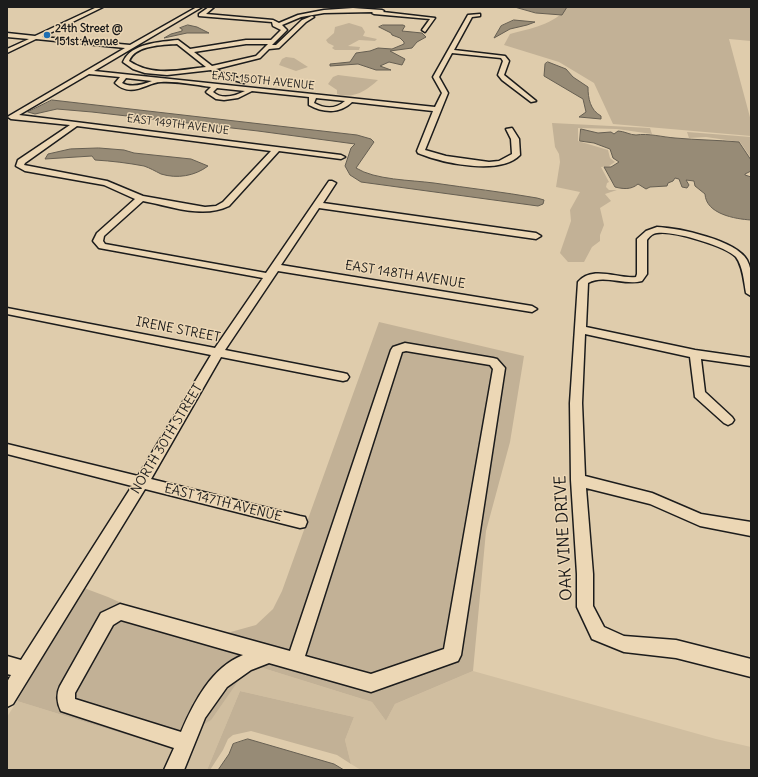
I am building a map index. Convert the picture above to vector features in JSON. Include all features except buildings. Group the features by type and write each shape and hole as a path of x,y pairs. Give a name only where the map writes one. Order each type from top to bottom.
{"street":[{"path":"7,51 101,7"},
{"path":"10,118 130,47 184,19 200,7"},
{"path":"212,7 201,15 273,21 286,16"},
{"path":"368,7 382,11"},
{"path":"198,20 263,26 279,25 287,24 301,15 343,8 382,11 433,18 425,30"},
{"path":"190,51 246,42 269,45 277,48 304,21 315,16 342,11 428,12"},
{"path":"478,15 470,16 452,51 436,77 446,93 437,109 421,151 435,158 496,164 508,160 516,154 515,139 510,130"},
{"path":"184,19 236,23"},
{"path":"273,21 284,30 258,58 210,68 175,73 159,73 133,69 126,62 129,55 146,47 178,42 210,68 229,80 292,86"},
{"path":"229,24 236,23"},
{"path":"7,35 130,47"},
{"path":"452,51 503,58 506,61 501,75 504,79 533,101"},
{"path":"188,83 210,68"},
{"name":"EAST 150TH AVENUE","path":"87,72 437,109"},
{"path":"124,76 118,83 127,87 143,86 159,80"},
{"path":"215,86 210,92 218,97 239,96 250,90"},
{"path":"300,87 308,88"},
{"path":"313,96 311,104 325,110 342,107 350,100"},
{"name":"EAST 149TH AVENUE","path":"10,118 76,124 341,158"},
{"path":"76,124 21,162 20,166 25,169 89,178 107,183 141,198 206,210 218,208 226,204 277,149"},
{"name":"NORTH 30TH STREET","path":"7,698 141,483 218,352 271,271 332,183"},
{"name":"EAST 148TH AVENUE","path":"141,198 100,235 98,241 102,246 179,260 271,271 532,309"},
{"path":"317,205 536,236"},
{"name":"OAK VINE DRIVE","path":"751,293 743,262 737,254 727,248 672,230 658,230 649,232 642,239 642,274 639,279 631,281 601,276 588,277 583,282 579,329 576,404 578,480 585,574 585,607 598,633 624,644 676,649 751,668"},
{"name":"IRENE STREET","path":"7,311 343,377"},
{"path":"579,329 695,354 751,362"},
{"path":"186,743 67,705 66,692 107,619 120,612 269,654 371,682 452,656 499,368 492,362 405,347 397,350 295,661"},
{"path":"695,354 699,394 728,420"},
{"name":"EAST 147TH AVENUE","path":"7,449 300,522"},
{"path":"578,480 652,499 700,520 751,529"},
{"path":"174,770 199,712 221,681 245,663 269,654"},
{"path":"7,665 24,670"}],"shaded area":[{"path":"515,7 567,7 562,15 536,13"},
{"path":"567,7 751,7 751,41 729,39 751,121 751,136 613,124 594,83 559,62 504,45 510,34 549,22 562,13"},
{"path":"514,20 535,22 510,29 494,38 501,26"},
{"path":"349,23 362,27 365,32 363,36 377,39 375,41 359,40 348,46 360,47 359,50 335,50 332,48 334,46 326,40 334,33 335,27"},
{"path":"188,25 197,27 209,33 187,33 164,38 182,31 180,28"},
{"path":"383,25 403,25 405,26 402,31 422,33 426,37 417,42 412,48 390,51 405,59 402,65 389,62 380,66 391,70 376,70 358,64 330,66 330,64 350,62 356,53 378,48 392,49 404,44 400,38 379,27"},
{"path":"286,57 294,58 308,67 296,71 279,65 282,59"},
{"path":"548,62 566,69 573,77 588,87 590,103 594,110 601,116 601,119 579,117 586,112 583,99 544,76 545,64"},
{"path":"338,75 378,80 364,91 354,95 343,95 337,94 337,90 328,84 333,77"},
{"path":"52,100 357,135 371,139 374,142 356,168 364,172 394,179 434,183 544,200 543,204 538,206 361,182 350,175 345,166 351,148 355,144 92,112 57,109 35,114 28,112"},
{"path":"552,123 650,128 652,134 617,129 578,128 578,141 608,150 610,158 615,162 609,166 601,167 609,182 607,183 606,187 609,190 617,190 605,194 611,201 600,208 604,225 600,235 600,241 592,247 584,262 568,262 560,253 571,221 570,210 580,192 556,187 560,162 559,154 555,147"},
{"path":"581,129 598,133 611,132 614,134 618,131 634,135 645,134 670,138 739,142 751,160 751,171 745,175 751,177 751,220 730,217 716,211 710,206 705,194 695,186 694,181 686,180 689,185 687,188 682,187 679,179 675,178 673,181 668,183 667,186 650,187 646,189 638,184 627,188 615,187 604,167 611,167 619,162 613,158 610,149 594,143 580,141"},
{"path":"687,132 751,137 751,158 740,142 706,137 689,138"},
{"path":"99,148 191,159 208,166 186,176 167,176 144,166 95,160 92,156 45,159 48,154 70,149"},
{"path":"379,322 524,356 510,442 486,531 473,671 395,704 386,721 372,702 250,664 211,720 166,747 17,701 84,588 146,614 199,629 227,633 256,625 273,609 282,591"},
{"path":"250,664 372,702 386,721 395,704 473,671 716,739 751,747 751,770 361,770 351,764 345,740 354,717 240,691 207,770 7,770 7,717 17,701 166,747"},
{"path":"240,691 354,717 345,740 351,764 337,755 251,731 233,735 228,739 210,770 207,770"},
{"path":"248,739 334,764 344,770 218,770 229,754 233,744"}],"place":[{"name":"24th Street @ 151st Avenue","path":"47,35"}]}
